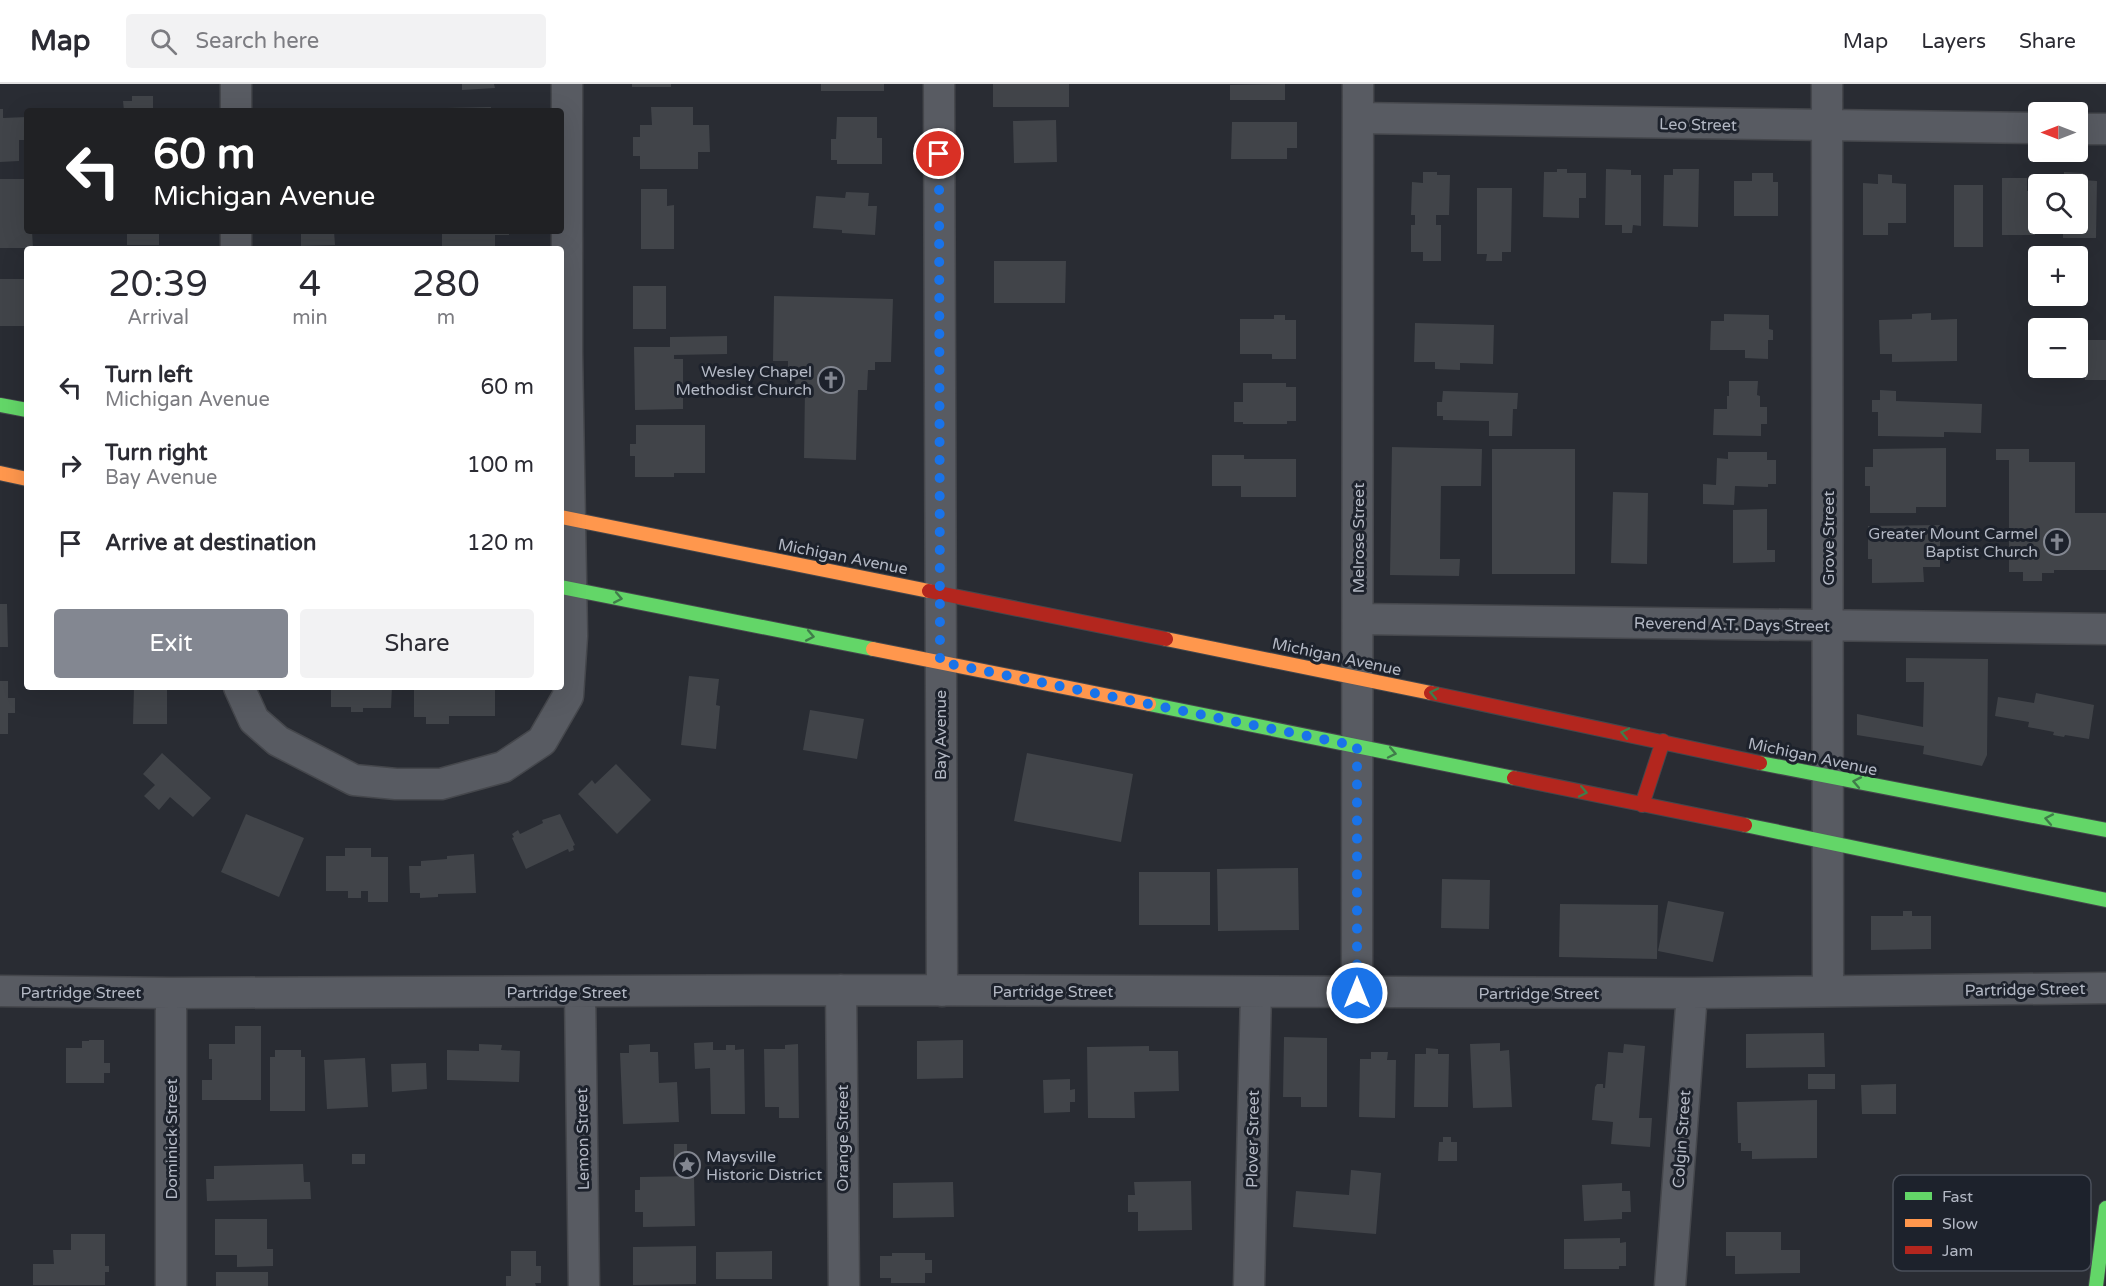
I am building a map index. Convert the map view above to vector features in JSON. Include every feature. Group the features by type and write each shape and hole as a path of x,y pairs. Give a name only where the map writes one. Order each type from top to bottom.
{"main road":[{"path":"0,405 24,409"},
{"path":"0,473 24,478"},
{"name":"Michigan Avenue","path":"566,518 1358,676 1828,777 2106,830"},
{"path":"566,588 1357,746 2106,900"},
{"path":"1642,805 1663,741"},
{"path":"2096,1286 2106,1208"}],"street":[{"path":"236,84 236,108"},
{"path":"239,690 254,720 278,741 354,780 396,784 441,784 503,767 542,741 568,696 572,636 566,588 567,84"},
{"name":"Bay Avenue","path":"939,84 942,991"},
{"name":"Melrose Street","path":"1357,993 1358,84"},
{"name":"Grove Street","path":"1827,84 1828,991"},
{"name":"Leo Street","path":"1358,118 1827,127 2028,128"},
{"path":"2088,129 2106,129"},
{"name":"Reverend A.T. Days Street","path":"1358,619 2106,629"},
{"name":"Partridge Street","path":"0,991 171,993 841,990 1692,993 2106,988"},
{"name":"Orange Street","path":"841,990 843,1286"},
{"name":"Lemon Street","path":"580,992 584,1286"},
{"name":"Plover Street","path":"1249,1286 1256,992"},
{"name":"Dominick Street","path":"171,993 171,1286"},
{"name":"Colgin Street","path":"1670,1286 1692,993"}],"building":[{"path":"462,84 494,84 495,88 462,90"},
{"path":"632,84 671,84 671,87 632,87"},
{"path":"821,84 884,84 884,91 821,91"},
{"path":"993,84 1069,84 1069,107 993,107"},
{"path":"1285,84 1285,100 1230,100 1230,85"},
{"path":"132,96 153,96 153,108 124,108 123,101 132,101"},
{"path":"491,107 491,108 445,108"},
{"path":"651,107 693,107 693,125 709,125 710,152 698,152 698,169 640,169 640,156 633,156 633,137 640,137 640,125 652,125"},
{"path":"0,109 3,109 3,118 24,117 24,140 19,140 19,161 0,162"},
{"path":"837,117 877,117 877,138 882,138 882,164 837,164 837,160 831,160 831,139 836,139"},
{"path":"1056,120 1057,162 1014,163 1013,121"},
{"path":"1232,122 1297,122 1297,148 1287,148 1287,159 1231,159"},
{"path":"1557,169 1567,169 1567,173 1586,173 1586,198 1579,198 1579,218 1543,217 1544,172 1557,172"},
{"path":"1606,169 1631,170 1631,175 1641,175 1641,226 1633,225 1632,233 1622,233 1622,225 1605,225"},
{"path":"1673,169 1699,169 1698,227 1663,226 1664,175 1673,175"},
{"path":"1423,172 1450,175 1449,215 1436,215 1436,225 1441,225 1441,261 1423,261 1423,252 1411,252 1411,225 1415,225 1415,215 1411,215 1412,182 1423,183"},
{"path":"2064,172 2083,173 2083,174 2064,174"},
{"path":"1752,173 1773,173 1773,182 1778,182 1778,216 1734,216 1734,181 1752,181"},
{"path":"1878,174 1892,175 1892,183 1906,184 1906,223 1888,223 1888,235 1863,235 1863,183 1878,184"},
{"path":"2002,178 2027,178 2028,234 2035,235 2002,235"},
{"path":"0,179 24,179 24,234 32,234 33,246 0,248"},
{"path":"2088,180 2097,181 2096,238 2063,238 2063,234 2088,234"},
{"path":"1954,185 1983,185 1983,247 1954,247"},
{"path":"1477,188 1512,188 1511,252 1502,252 1502,261 1486,261 1487,254 1477,254"},
{"path":"641,189 667,189 667,206 674,205 674,249 641,249"},
{"path":"846,192 869,193 868,206 877,206 875,235 813,228 816,196 845,198"},
{"path":"127,234 159,234 159,245 127,245"},
{"path":"301,234 334,234 335,245 301,246"},
{"path":"442,234 509,234 495,235 495,246 442,246"},
{"path":"994,261 1066,261 1065,303 994,303"},
{"path":"0,279 24,279 24,326 0,326"},
{"path":"633,286 666,286 666,329 633,329"},
{"name":"Wesley Chapel Methodist Church","path":"774,296 893,299 891,362 875,362 875,370 868,370 867,390 858,390 856,460 804,458 805,389 795,389 796,368 788,368 788,361 773,361"},
{"path":"1931,313 1931,320 1957,319 1957,361 1892,362 1892,354 1880,354 1879,320 1912,319 1912,314"},
{"path":"1724,314 1769,315 1769,329 1773,330 1773,340 1768,340 1768,359 1745,358 1745,350 1710,350 1711,321 1724,321"},
{"path":"1274,315 1285,315 1285,320 1296,320 1296,359 1272,359 1272,354 1240,354 1240,319 1274,319"},
{"path":"1415,323 1494,325 1493,364 1460,363 1460,370 1435,369 1435,362 1414,362"},
{"path":"727,336 727,354 674,355 674,359 683,359 683,409 635,410 634,347 670,347 670,337"},
{"path":"2088,340 2106,340 2106,380 2085,380 2088,378"},
{"path":"1729,381 1758,381 1757,395 1760,396 1760,407 1767,407 1767,424 1761,424 1761,436 1713,435 1714,409 1727,409"},
{"path":"1243,383 1286,383 1286,387 1296,387 1296,421 1287,421 1287,424 1234,422 1234,402 1243,402"},
{"path":"1880,390 1896,391 1896,401 1982,404 1981,433 1944,432 1944,437 1878,436 1878,412 1872,412 1872,400 1880,400"},
{"path":"1443,391 1518,393 1517,409 1513,409 1512,436 1489,436 1489,421 1443,420 1443,416 1437,416 1437,402 1442,402"},
{"path":"636,425 705,425 705,473 674,473 674,477 635,477 635,456 630,456 630,444 636,444"},
{"path":"1392,447 1482,449 1481,486 1441,486 1440,559 1460,559 1459,576 1390,575"},
{"path":"1946,448 1946,507 1916,507 1916,513 1870,513 1870,486 1865,486 1865,467 1873,467 1873,449"},
{"path":"1492,449 1575,449 1575,574 1492,574"},
{"name":"Greater Mount Carmel Baptist Church","path":"1996,449 2029,449 2029,462 2075,462 2075,513 2106,513 2106,570 2054,570 2054,573 2042,573 2042,581 2023,581 2023,572 2009,572 2009,460 1996,460"},
{"path":"1728,452 1767,452 1767,460 1776,460 1776,484 1768,484 1768,487 1735,486 1734,505 1703,504 1703,484 1716,485 1717,458 1728,459"},
{"path":"1212,455 1244,455 1244,459 1296,459 1296,497 1241,497 1241,486 1212,486"},
{"path":"1613,492 1648,493 1647,564 1611,563"},
{"path":"1767,509 1767,550 1775,550 1775,562 1733,563 1733,510"},
{"path":"1940,525 1940,567 1923,567 1924,582 1872,583 1872,559 1868,559 1868,526"},
{"path":"0,604 7,604 8,647 0,647"},
{"path":"1906,658 1988,659 1987,755 1982,766 1923,754 1924,746 1857,735 1857,714 1923,727 1924,682 1906,682"},
{"path":"689,676 719,679 716,705 720,706 716,749 681,745"},
{"path":"0,681 8,681 8,698 15,698 15,713 8,713 8,734 0,734"},
{"path":"134,690 167,690 167,724 133,724"},
{"path":"331,690 392,690 391,708 363,708 363,712 351,712 351,707 331,707"},
{"path":"414,690 495,690 495,716 449,716 449,724 426,724 426,717 414,717"},
{"path":"2036,693 2094,705 2089,739 2053,735 2054,732 2028,727 2029,722 1995,716 1998,697 2034,703"},
{"path":"810,710 864,719 857,759 803,750"},
{"path":"162,753 211,798 193,817 170,797 159,810 144,796 155,785 143,774"},
{"path":"1027,753 1133,774 1121,842 1014,821"},
{"path":"616,764 651,800 617,834 578,794 592,780 595,784"},
{"path":"246,814 304,838 279,897 221,872"},
{"path":"560,814 575,845 574,850 569,852 568,849 526,869 512,834 518,830 520,834 543,823 542,820"},
{"path":"345,848 371,848 371,857 388,857 388,902 368,902 368,891 361,891 361,898 348,898 348,891 326,891 326,856 345,856"},
{"path":"474,854 476,893 438,894 438,897 420,898 420,893 410,893 409,866 421,866 421,861 447,859 447,856"},
{"path":"1298,868 1299,930 1218,931 1217,869"},
{"path":"1139,872 1210,872 1210,925 1139,925"},
{"path":"1442,879 1490,880 1489,929 1441,928"},
{"path":"1668,901 1724,912 1713,962 1658,951"},
{"path":"1560,904 1658,905 1657,959 1559,957"},
{"path":"1903,911 1912,911 1912,916 1931,916 1931,949 1871,950 1871,916 1903,916"},
{"path":"235,1026 261,1026 261,1100 202,1100 202,1080 212,1080 209,1044 235,1044"},
{"path":"1824,1033 1825,1067 1746,1068 1746,1034"},
{"path":"1284,1037 1327,1038 1327,1107 1301,1107 1301,1097 1283,1097"},
{"path":"104,1040 104,1063 110,1063 110,1073 104,1073 104,1083 66,1083 66,1048 82,1048 82,1041"},
{"path":"963,1040 963,1078 917,1079 917,1041"},
{"path":"713,1042 713,1050 726,1050 726,1045 735,1045 735,1050 744,1049 745,1114 711,1114 710,1068 695,1069 694,1043"},
{"path":"1500,1043 1500,1051 1509,1050 1512,1107 1473,1108 1470,1044"},
{"path":"479,1044 502,1045 501,1050 520,1051 519,1082 447,1080 447,1050 479,1051"},
{"path":"650,1044 650,1052 658,1052 659,1083 677,1082 679,1122 623,1124 620,1053 629,1053 629,1045"},
{"path":"798,1044 799,1118 779,1118 779,1107 765,1107 764,1049 785,1049 785,1045"},
{"path":"1624,1044 1645,1046 1639,1118 1652,1118 1650,1147 1611,1144 1613,1122 1592,1120 1595,1087 1597,1084 1603,1084 1605,1088 1608,1052 1623,1053"},
{"path":"1149,1046 1149,1051 1178,1051 1179,1091 1134,1092 1135,1118 1088,1118 1087,1047"},
{"path":"1426,1048 1438,1049 1438,1054 1449,1054 1448,1107 1414,1107 1415,1054 1426,1054"},
{"path":"275,1050 301,1050 301,1057 305,1057 305,1111 270,1111 270,1057 275,1057"},
{"path":"1371,1052 1388,1052 1387,1060 1396,1060 1395,1118 1359,1117 1360,1059 1371,1059"},
{"path":"365,1058 368,1107 327,1109 324,1060"},
{"path":"426,1063 427,1089 392,1092 391,1064"},
{"path":"1808,1074 1835,1074 1835,1089 1808,1089"},
{"path":"1070,1079 1070,1090 1075,1089 1075,1102 1070,1102 1070,1112 1044,1113 1043,1080"},
{"path":"1896,1084 1896,1114 1862,1114 1861,1085"},
{"path":"1817,1100 1817,1158 1752,1159 1752,1151 1741,1151 1741,1143 1738,1143 1737,1102"},
{"path":"1443,1137 1451,1137 1451,1142 1457,1142 1457,1161 1438,1161 1439,1142 1443,1142"},
{"path":"674,1144 687,1144 687,1159 674,1159"},
{"path":"352,1154 365,1154 365,1164 352,1164"},
{"path":"303,1164 304,1182 310,1182 311,1199 207,1201 206,1179 214,1179 214,1166"},
{"path":"1351,1170 1381,1173 1376,1234 1293,1227 1296,1191 1349,1195"},
{"path":"694,1176 695,1226 643,1227 643,1212 635,1212 635,1190 640,1190 640,1177"},
{"path":"1191,1181 1192,1230 1138,1231 1138,1212 1128,1212 1128,1195 1135,1195 1134,1182"},
{"path":"953,1182 954,1217 893,1218 893,1183"},
{"path":"1622,1183 1622,1191 1630,1191 1631,1212 1622,1212 1622,1219 1584,1221 1582,1185"},
{"path":"215,1219 267,1219 267,1249 273,1249 273,1266 237,1267 237,1255 215,1255"},
{"path":"1726,1232 1781,1232 1781,1250 1800,1250 1800,1273 1735,1274 1735,1256 1726,1256"},
{"path":"71,1234 105,1234 105,1266 109,1266 109,1272 105,1272 105,1285 33,1285 33,1264 54,1264 53,1250 71,1250"},
{"path":"1620,1238 1620,1243 1626,1242 1626,1266 1619,1266 1619,1269 1564,1269 1564,1239"},
{"path":"696,1246 696,1284 633,1285 633,1247"},
{"path":"511,1251 536,1251 536,1266 541,1266 541,1283 535,1283 536,1286 506,1286 506,1276 511,1276"},
{"path":"772,1251 772,1279 716,1279 716,1252"},
{"path":"892,1253 925,1253 925,1260 932,1260 932,1273 925,1273 925,1283 891,1283 891,1278 880,1278 880,1256 892,1256"},
{"path":"216,1272 268,1272 268,1286 216,1286"}],"traffic: fast":[{"path":"0,405 24,409"},
{"path":"564,588 873,649"},
{"path":"1149,704 1514,778"},
{"path":"1760,763 2106,830"},
{"path":"1745,825 2106,900"},
{"path":"2096,1286 2106,1208"}],"traffic: slow":[{"path":"0,473 24,478"},
{"path":"564,518 929,591"},
{"path":"1166,639 1431,693"},
{"path":"873,649 1149,704"}],"traffic: jam":[{"path":"929,591 1166,639"},
{"path":"1431,693 1760,763"},
{"path":"1642,805 1663,741"},
{"path":"1514,778 1745,825"}],"place":[{"name":"Wesley Chapel Methodist Church","path":"831,380"},
{"name":"Greater Mount Carmel Baptist Church","path":"2057,542"},
{"name":"Maysville Historic District","path":"687,1165"}],"route":[{"path":"939,154 940,662 1357,746 1357,993"}]}
